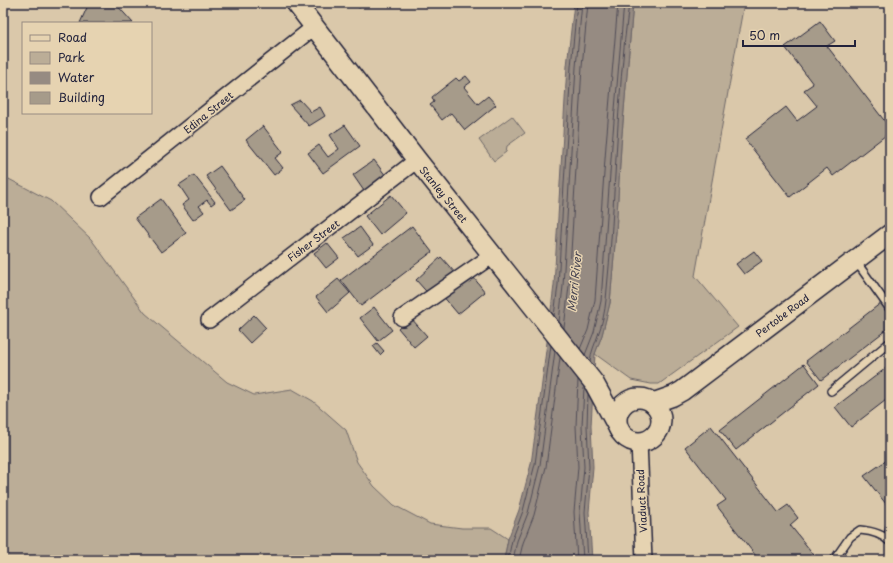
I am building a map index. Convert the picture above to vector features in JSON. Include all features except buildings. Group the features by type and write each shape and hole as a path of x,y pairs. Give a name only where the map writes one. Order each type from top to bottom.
{"street":[{"name":"Stanley Street","path":"296,3 417,160 594,383 620,431"},
{"name":"Edina Street","path":"101,197 314,27"},
{"name":"Fisher Street","path":"209,320 417,160"},
{"name":"Pertobe Road","path":"650,407 682,391 890,234"},
{"path":"402,318 493,255"},
{"name":"Stanley Street","path":"594,383 614,395 627,398 650,407"},
{"path":"629,401 650,407 658,430 655,435 650,439 639,442 631,440 620,431 618,418 623,405 629,401"},
{"name":"Viaduct Road","path":"639,442 644,560"}],"lane":[{"path":"855,260 890,309"},
{"path":"831,391 890,342"},
{"path":"834,560 850,537 860,530 874,532 889,541 890,527"}],"green space":[{"path":"633,3 744,3 695,276 738,327 659,384 631,380 595,354 602,335 610,303"},
{"path":"512,116 525,133 507,146 506,152 494,161 479,140"},
{"path":"3,176 51,201 91,239 145,313 227,382 254,395 292,389 313,401 346,430 357,462 374,486 394,505 430,524 462,528 491,528 508,539 504,560 3,560"}],"water":[{"name":"Merri River","path":"574,3 633,3 610,303 602,335 595,354 591,426 593,467 589,512 592,560 504,560 508,539 519,510 531,464 541,391 554,285 567,66"}]}
